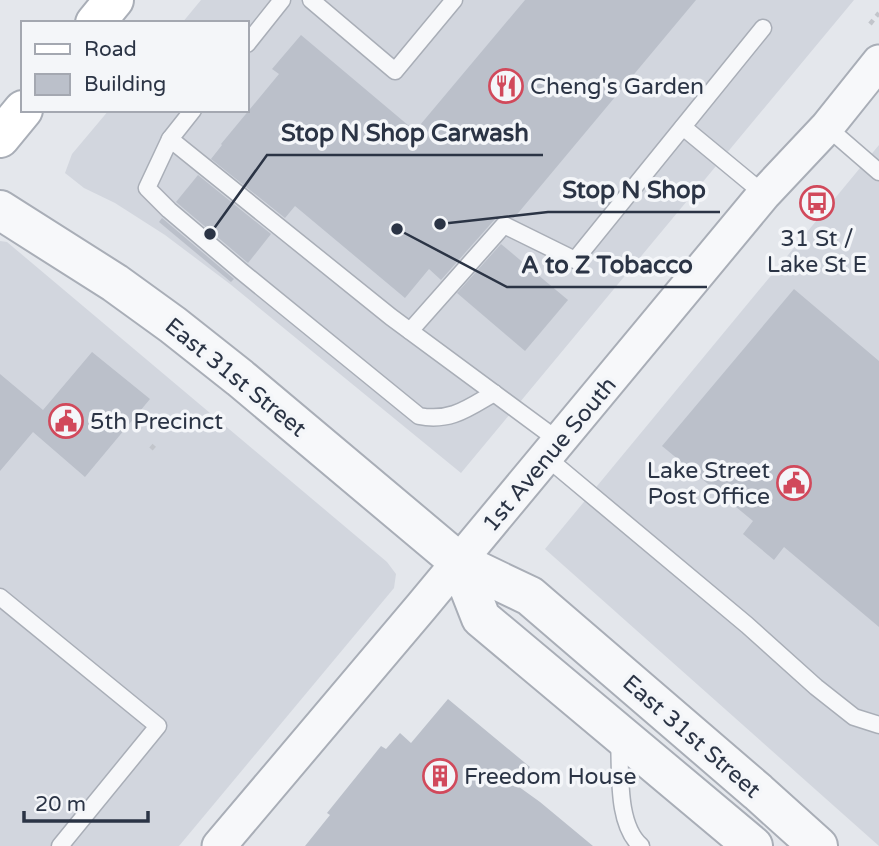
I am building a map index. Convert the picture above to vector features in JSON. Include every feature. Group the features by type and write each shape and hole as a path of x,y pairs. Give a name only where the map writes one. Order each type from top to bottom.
{"main road":[{"path":"97,21 114,0"},
{"path":"0,138 21,112"}],"street":[{"name":"1st Avenue South","path":"219,846 764,194 827,127 879,62"},
{"name":"East 31st Street","path":"0,210 115,283 183,333 458,562 530,596 818,846"},
{"name":"East 31st Street","path":"458,562 481,618 752,846"}],"lane":[{"path":"248,43 282,0"},
{"path":"311,0 395,71 454,0"},
{"path":"410,331 504,225 575,260 763,29"},
{"path":"191,112 170,139 147,188 189,228 419,416 432,419 458,414 494,393"},
{"path":"683,127 764,194"},
{"path":"827,127 879,173"},
{"path":"170,139 410,331 494,393 816,687 854,717 879,725"},
{"path":"0,597 158,726 60,846"},
{"path":"619,734 623,816 634,840 641,846"}],"path":[{"path":"151,449 157,442"}],"shaded area":[{"path":"201,0 854,0 461,473 230,284 165,235 115,203 84,188 65,173 72,154 107,112 248,112 248,21 184,21"},
{"path":"879,145 879,846 545,549"},
{"path":"0,241 7,242 387,562 396,574 394,588 179,846 0,846"}],"building":[{"path":"525,0 696,0 514,218 503,215 496,218 441,280 429,269 405,298 295,206 285,218 211,159 279,74 272,69 301,35 415,131"},
{"path":"198,175 271,234 248,263 176,202"},
{"path":"162,218 234,279 231,282 159,222"},
{"path":"501,244 568,300 525,351 457,293"},
{"name":"Lake Street Post Office","path":"794,289 879,361 879,627 784,547 774,560 743,534 753,521 662,446"},
{"name":"5th Precinct","path":"92,352 150,399 85,477 33,432 0,471 0,374 43,410"},
{"name":"Freedom House","path":"448,699 530,767 515,784 593,846 305,846 330,815 327,813 381,746 386,749 400,733 411,743"}],"place":[{"name":"Cheng's Garden","path":"506,86"},
{"name":"31 St / Lake St E","path":"817,203"},
{"name":"Stop N Shop","path":"440,224"},
{"name":"A to Z Tobacco","path":"397,229"},
{"name":"Stop N Shop Carwash","path":"210,234"},
{"name":"5th Precinct","path":"66,421"},
{"name":"Lake Street Post Office","path":"794,483"},
{"name":"Freedom House","path":"440,776"}]}
